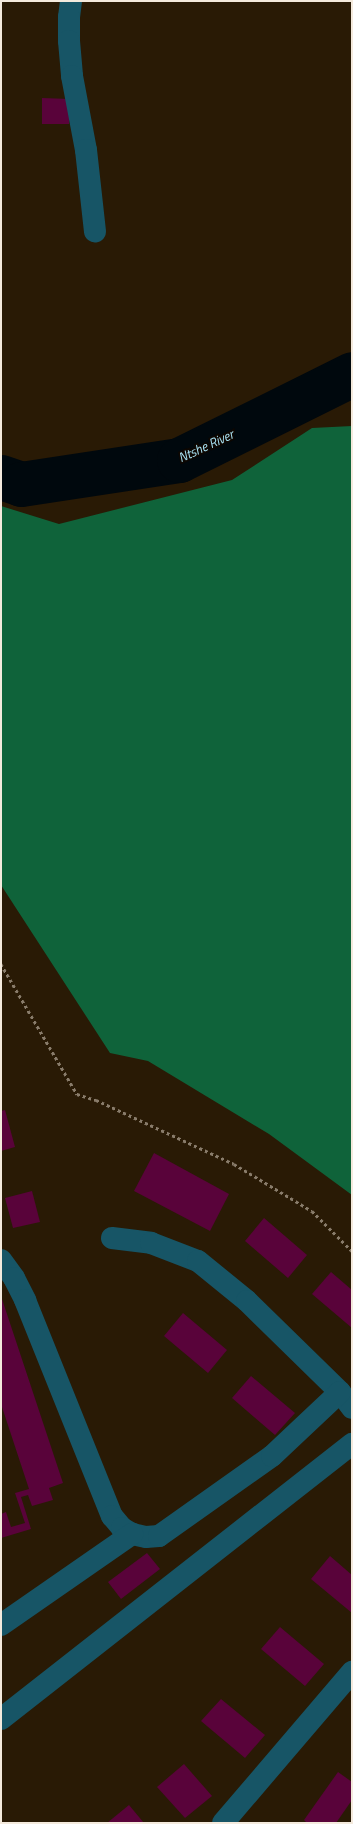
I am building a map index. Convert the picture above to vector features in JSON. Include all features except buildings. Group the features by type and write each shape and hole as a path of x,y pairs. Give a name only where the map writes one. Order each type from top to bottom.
{"street":[{"path":"71,1 69,41 72,76 86,150 95,232"},
{"path":"1,1260 14,1278 25,1300 112,1516 122,1528 132,1534 146,1537 159,1536 272,1456 346,1400 247,1301 198,1261 151,1242 112,1238"},
{"path":"1,1719 352,1444"},
{"path":"1,1625 132,1534"},
{"path":"224,1823 352,1672"}],"path":[{"path":"1,964 77,1094 96,1100 234,1164 312,1211 352,1251"}],"green space":[{"path":"352,426 352,1195 269,1134 148,1061 110,1053 1,885 1,506 59,524 232,480 312,428"}],"waterway":[{"name":"Ntshe River","path":"1,477 21,484 179,460 352,374"}]}
